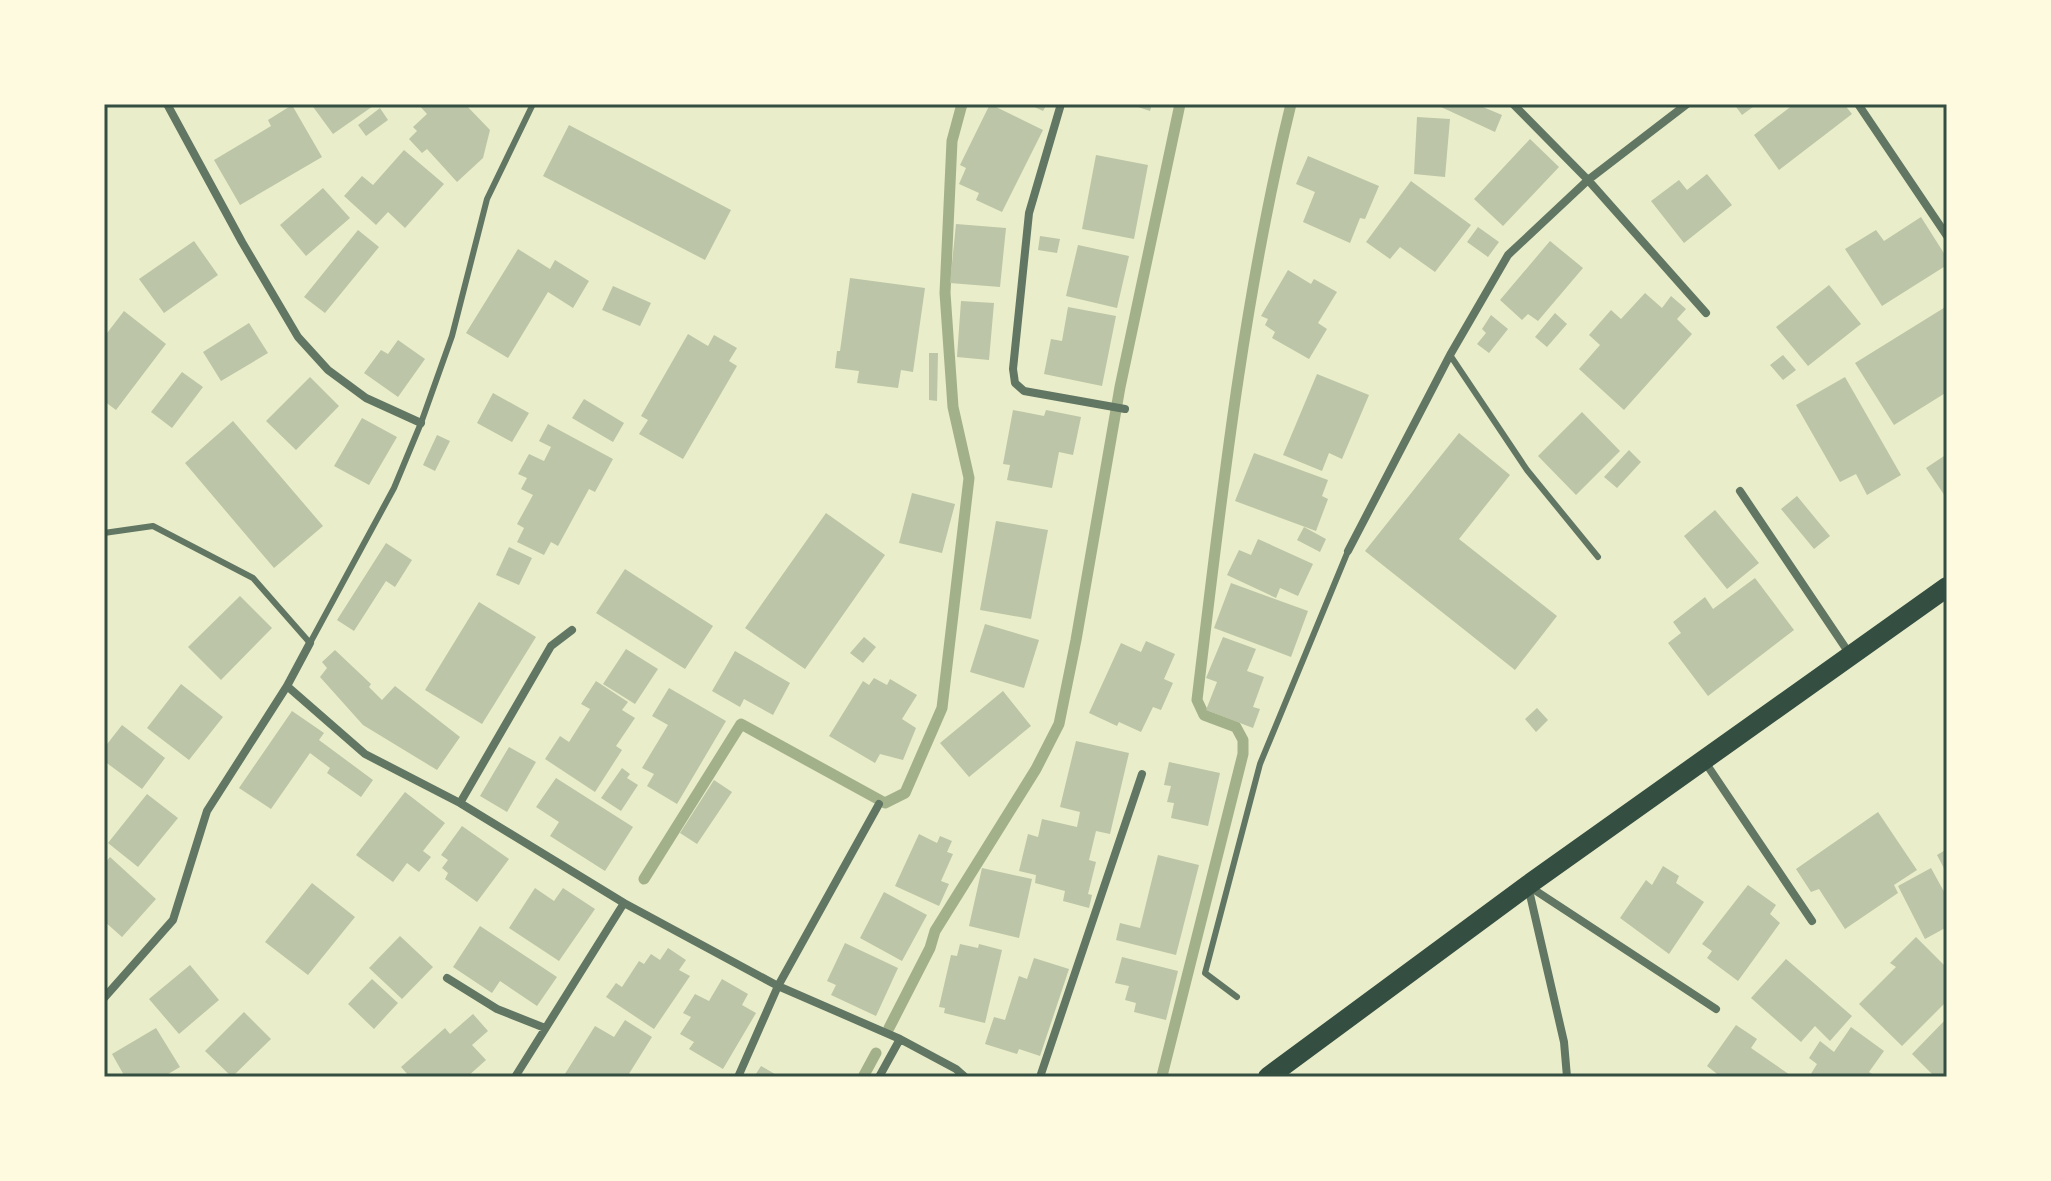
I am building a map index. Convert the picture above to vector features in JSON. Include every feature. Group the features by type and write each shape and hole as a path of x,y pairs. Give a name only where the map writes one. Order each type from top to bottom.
{"main road":[{"path":"1268,1077 1528,885 1947,587"}],"street":[{"path":"167,104 298,337 328,370 366,398 421,423"},
{"path":"1061,104 1029,213 1013,369 1015,383 1024,391 1125,409"},
{"path":"1513,104 1588,180 1706,313"},
{"path":"1348,551 1450,355 1508,255 1588,180 1687,104"},
{"path":"1858,104 1947,236"},
{"path":"1740,491 1851,657"},
{"path":"460,803 551,646 572,630"},
{"path":"104,998 173,920 207,811 287,686 310,643"},
{"path":"287,686 365,754 460,803 624,903 778,986 900,1039 965,1077"},
{"path":"1705,761 1812,921"},
{"path":"1040,1077 1142,774"},
{"path":"738,1077 778,986 879,804"},
{"path":"1528,885 1716,1009"},
{"path":"1528,885 1564,1042 1567,1077"},
{"path":"515,1077 624,903"},
{"path":"447,978 497,1009 545,1028"},
{"path":"879,1077 900,1039"}],"lane":[{"path":"104,533 153,526 240,571 253,578 310,643 394,488 421,423 452,336 487,199 533,104"},
{"path":"1450,355 1527,470 1598,557"},
{"path":"1237,997 1205,973 1260,764 1348,551"}],"building":[{"path":"311,104 376,104 333,134"},
{"path":"418,104 465,104 490,130 483,158 457,182 427,149 422,153 409,139 417,131 413,127 427,114"},
{"path":"990,104 1043,130 1002,212 976,200 979,193 959,184 966,168 960,165"},
{"path":"1028,104 1047,104 1043,111"},
{"path":"1129,104 1152,104 1150,111"},
{"path":"1442,104 1476,104 1502,115 1495,132 1441,107"},
{"path":"1734,104 1757,104 1742,115"},
{"path":"1794,104 1844,104 1852,114 1779,170 1754,135"},
{"path":"292,105 322,157 240,205 214,160 271,126 268,120"},
{"path":"380,108 388,120 366,136 358,125"},
{"path":"1417,117 1450,119 1445,177 1414,174"},
{"path":"569,125 731,210 705,260 543,176"},
{"path":"1530,139 1559,167 1503,226 1474,199"},
{"path":"404,150 444,184 405,228 388,212 376,225 344,196 362,176 373,185"},
{"path":"1096,155 1148,165 1134,239 1082,229"},
{"path":"1308,156 1379,186 1365,219 1360,218 1350,243 1303,222 1315,192 1296,184"},
{"path":"1707,174 1732,205 1684,243 1651,201 1679,180 1687,190"},
{"path":"1411,181 1471,225 1435,272 1400,247 1390,259 1366,242"},
{"path":"323,188 350,218 306,256 280,225"},
{"path":"1921,217 1947,258 1947,265 1882,306 1845,249 1876,230 1884,241"},
{"path":"956,224 1006,228 1000,287 950,283"},
{"path":"1478,227 1499,242 1488,257 1467,242"},
{"path":"358,230 379,247 325,313 304,297"},
{"path":"1040,236 1060,239 1057,253 1038,250"},
{"path":"194,241 218,275 164,313 139,279"},
{"path":"1550,241 1583,268 1538,321 1528,314 1522,320 1500,300"},
{"path":"1078,245 1129,256 1117,308 1066,296"},
{"path":"518,249 550,269 555,260 589,281 573,308 548,292 508,358 466,333"},
{"path":"1288,270 1311,284 1314,279 1337,292 1318,323 1327,329 1309,359 1272,338 1275,332 1265,325 1268,319 1261,316"},
{"path":"850,278 925,288 913,372 901,370 898,388 857,383 859,371 835,368"},
{"path":"1829,285 1861,324 1808,366 1776,327"},
{"path":"613,286 651,303 640,326 602,310"},
{"path":"1645,293 1662,308 1671,296 1686,309 1677,319 1692,334 1624,410 1579,369 1600,345 1589,335 1611,310 1621,319"},
{"path":"961,301 994,303 989,360 957,357"},
{"path":"1947,306 1947,392 1894,425 1855,363"},
{"path":"1068,307 1116,316 1102,386 1044,374 1051,339 1062,341"},
{"path":"124,311 166,344 116,410 104,401 104,337"},
{"path":"1555,313 1567,324 1547,347 1535,337"},
{"path":"1491,315 1508,329 1489,353 1477,344 1486,333 1482,329"},
{"path":"249,323 268,353 221,381 203,352"},
{"path":"688,334 708,346 714,335 737,348 729,361 737,366 683,459 639,434 648,420 641,416"},
{"path":"398,340 425,359 398,397 364,373 381,350 388,354"},
{"path":"929,353 938,353 937,401 929,400"},
{"path":"1783,355 1796,370 1783,380 1770,365"},
{"path":"182,372 203,387 172,428 151,412"},
{"path":"1317,374 1369,395 1342,459 1329,453 1322,471 1283,455"},
{"path":"310,377 339,406 296,450 266,421"},
{"path":"1845,377 1901,475 1867,495 1856,474 1840,482 1796,405"},
{"path":"493,393 529,413 512,442 477,423"},
{"path":"584,399 624,423 613,442 572,418"},
{"path":"1013,410 1044,416 1046,410 1081,417 1073,455 1059,452 1052,488 1007,480 1010,465 1003,464"},
{"path":"1582,412 1620,451 1576,495 1538,456"},
{"path":"362,418 397,437 369,485 334,466"},
{"path":"233,421 323,526 274,568 185,463"},
{"path":"548,424 613,459 595,492 589,489 558,546 551,542 544,555 517,542 524,528 517,524 533,495 521,489 527,478 518,474 529,454 544,461 551,447 539,441"},
{"path":"1459,433 1510,475 1459,539 1557,616 1515,670 1365,551"},
{"path":"437,435 450,441 435,471 423,465"},
{"path":"1629,450 1641,462 1617,488 1604,477"},
{"path":"1254,453 1328,480 1322,496 1328,499 1316,531 1235,501"},
{"path":"1947,454 1947,499 1926,468"},
{"path":"912,493 955,504 942,553 899,543"},
{"path":"1797,496 1830,536 1814,549 1781,509"},
{"path":"1715,510 1759,563 1727,589 1684,536"},
{"path":"826,513 885,555 805,669 745,628"},
{"path":"996,521 1048,530 1031,619 980,610"},
{"path":"1304,527 1326,539 1320,552 1297,540"},
{"path":"1258,539 1313,564 1298,596 1280,588 1276,598 1227,575 1239,550 1251,555"},
{"path":"386,543 412,560 395,587 386,581 354,631 337,620"},
{"path":"509,547 532,558 519,585 496,575"},
{"path":"625,569 713,626 685,669 596,613"},
{"path":"1755,578 1794,630 1708,696 1668,643 1681,633 1673,622 1705,597 1713,609"},
{"path":"1231,583 1308,611 1291,657 1214,628"},
{"path":"240,596 272,628 221,680 188,647"},
{"path":"479,602 536,637 482,724 425,690"},
{"path":"985,624 1039,640 1024,688 970,672"},
{"path":"864,637 876,647 863,663 850,653"},
{"path":"1223,637 1256,649 1247,671 1264,677 1253,707 1260,709 1253,728 1206,710 1217,682 1206,678"},
{"path":"1146,641 1175,654 1164,679 1173,683 1161,710 1153,707 1141,732 1119,722 1117,726 1089,713 1121,643 1141,652"},
{"path":"626,649 658,669 635,704 603,684"},
{"path":"335,650 371,684 369,687 382,700 395,686 460,737 437,770 363,725 320,677 327,668 322,662"},
{"path":"735,651 790,683 773,715 744,699 740,707 712,691"},
{"path":"874,678 887,685 890,679 917,695 902,719 916,728 903,760 880,754 875,763 829,736 863,681 869,685"},
{"path":"596,681 628,702 622,710 635,718 616,746 622,750 595,792 545,759 560,736 569,742 590,709 581,704"},
{"path":"181,684 223,717 189,760 147,728"},
{"path":"669,688 726,721 677,804 647,786 654,774 642,768 668,725 652,716"},
{"path":"1003,691 1031,726 969,777 940,743"},
{"path":"1537,708 1548,720 1536,732 1525,719"},
{"path":"292,711 324,733 319,740 373,780 361,797 327,773 330,768 310,753 271,809 239,788"},
{"path":"122,725 165,758 142,789 104,761 104,748"},
{"path":"1076,741 1129,753 1110,834 1096,831 1089,860 1096,862 1088,894 1092,895 1089,908 1063,901 1065,891 1035,883 1036,875 1019,871 1028,834 1038,837 1042,819 1077,827 1080,812 1060,807"},
{"path":"509,747 536,762 507,812 480,796"},
{"path":"1169,762 1220,773 1208,826 1171,818 1174,803 1167,802 1171,786 1164,785"},
{"path":"622,768 630,774 627,778 638,785 621,811 601,798"},
{"path":"556,778 633,827 605,871 550,836 559,822 536,807"},
{"path":"714,780 732,792 697,844 680,833"},
{"path":"405,792 445,823 423,851 431,857 419,872 407,863 393,882 356,855"},
{"path":"147,794 178,818 138,867 108,843"},
{"path":"1878,812 1917,870 1894,885 1898,893 1845,929 1819,889 1811,892 1796,869"},
{"path":"462,826 509,859 477,902 445,879 448,873 442,868 448,860 441,855"},
{"path":"919,834 937,843 940,836 952,841 947,852 953,854 941,881 949,884 939,906 895,886"},
{"path":"1947,849 1947,874 1937,855"},
{"path":"1158,855 1199,865 1176,955 1116,940 1120,923 1140,928"},
{"path":"110,857 156,899 122,937 104,921 104,864"},
{"path":"1663,866 1679,876 1676,883 1704,902 1669,954 1620,918 1646,880 1652,885"},
{"path":"982,868 1032,879 1019,938 969,926"},
{"path":"1931,868 1947,897 1947,927 1925,939 1898,886"},
{"path":"312,883 355,917 308,975 265,942"},
{"path":"1748,885 1776,905 1770,914 1780,923 1738,981 1707,958 1712,951 1702,944"},
{"path":"535,888 554,901 563,888 595,909 559,961 509,928"},
{"path":"884,892 927,915 902,961 860,938"},
{"path":"480,926 557,977 537,1006 500,981 492,993 453,967"},
{"path":"400,936 433,967 402,999 369,968"},
{"path":"1916,937 1947,968 1947,1001 1902,1046 1859,1004 1896,967 1890,963"},
{"path":"845,943 898,968 876,1016 831,995 836,985 827,981"},
{"path":"960,944 978,948 979,944 1002,950 985,1023 944,1013 945,1008 939,1007 951,955 957,956"},
{"path":"668,948 686,960 679,970 690,976 654,1029 606,997 616,983 622,987 639,961 644,964 651,954 660,960"},
{"path":"1122,957 1178,971 1166,1020 1134,1012 1136,1003 1125,1000 1129,986 1115,983"},
{"path":"1034,958 1069,969 1040,1056 1019,1049 1017,1054 985,1044 994,1017 1005,1020 1019,976 1027,979"},
{"path":"1786,959 1852,1016 1830,1041 1815,1026 1801,1042 1751,998"},
{"path":"190,965 219,1000 179,1034 149,999"},
{"path":"372,979 398,1003 374,1029 348,1004"},
{"path":"722,979 748,994 742,1005 756,1013 723,1069 689,1049 694,1042 680,1034 691,1017 683,1013 695,994 709,1001"},
{"path":"244,1012 271,1039 232,1077 205,1051"},
{"path":"473,1014 488,1031 472,1045 486,1060 467,1077 410,1077 401,1067 445,1028 450,1034"},
{"path":"1947,1018 1947,1073 1935,1077 1912,1054"},
{"path":"625,1020 652,1037 627,1077 563,1077 595,1026 614,1037"},
{"path":"1736,1025 1757,1039 1751,1048 1789,1077 1721,1077 1707,1066"},
{"path":"1851,1027 1884,1051 1869,1072 1877,1077 1809,1077 1817,1064 1809,1058 1820,1041 1834,1052"},
{"path":"156,1028 180,1067 163,1077 125,1077 112,1054"},
{"path":"761,1066 780,1077 754,1077"}],"waterway":[{"path":"644,879 741,724 885,803 905,793 942,708 969,478 953,407 945,293 952,141 962,104"},
{"path":"889,1028 930,948 935,931 1036,769 1059,724 1120,387 1180,104"},
{"path":"1162,1076 1243,754 1243,740 1236,727 1204,715 1197,700 1246,326 1291,104"},
{"path":"863,1077 876,1053"}]}
